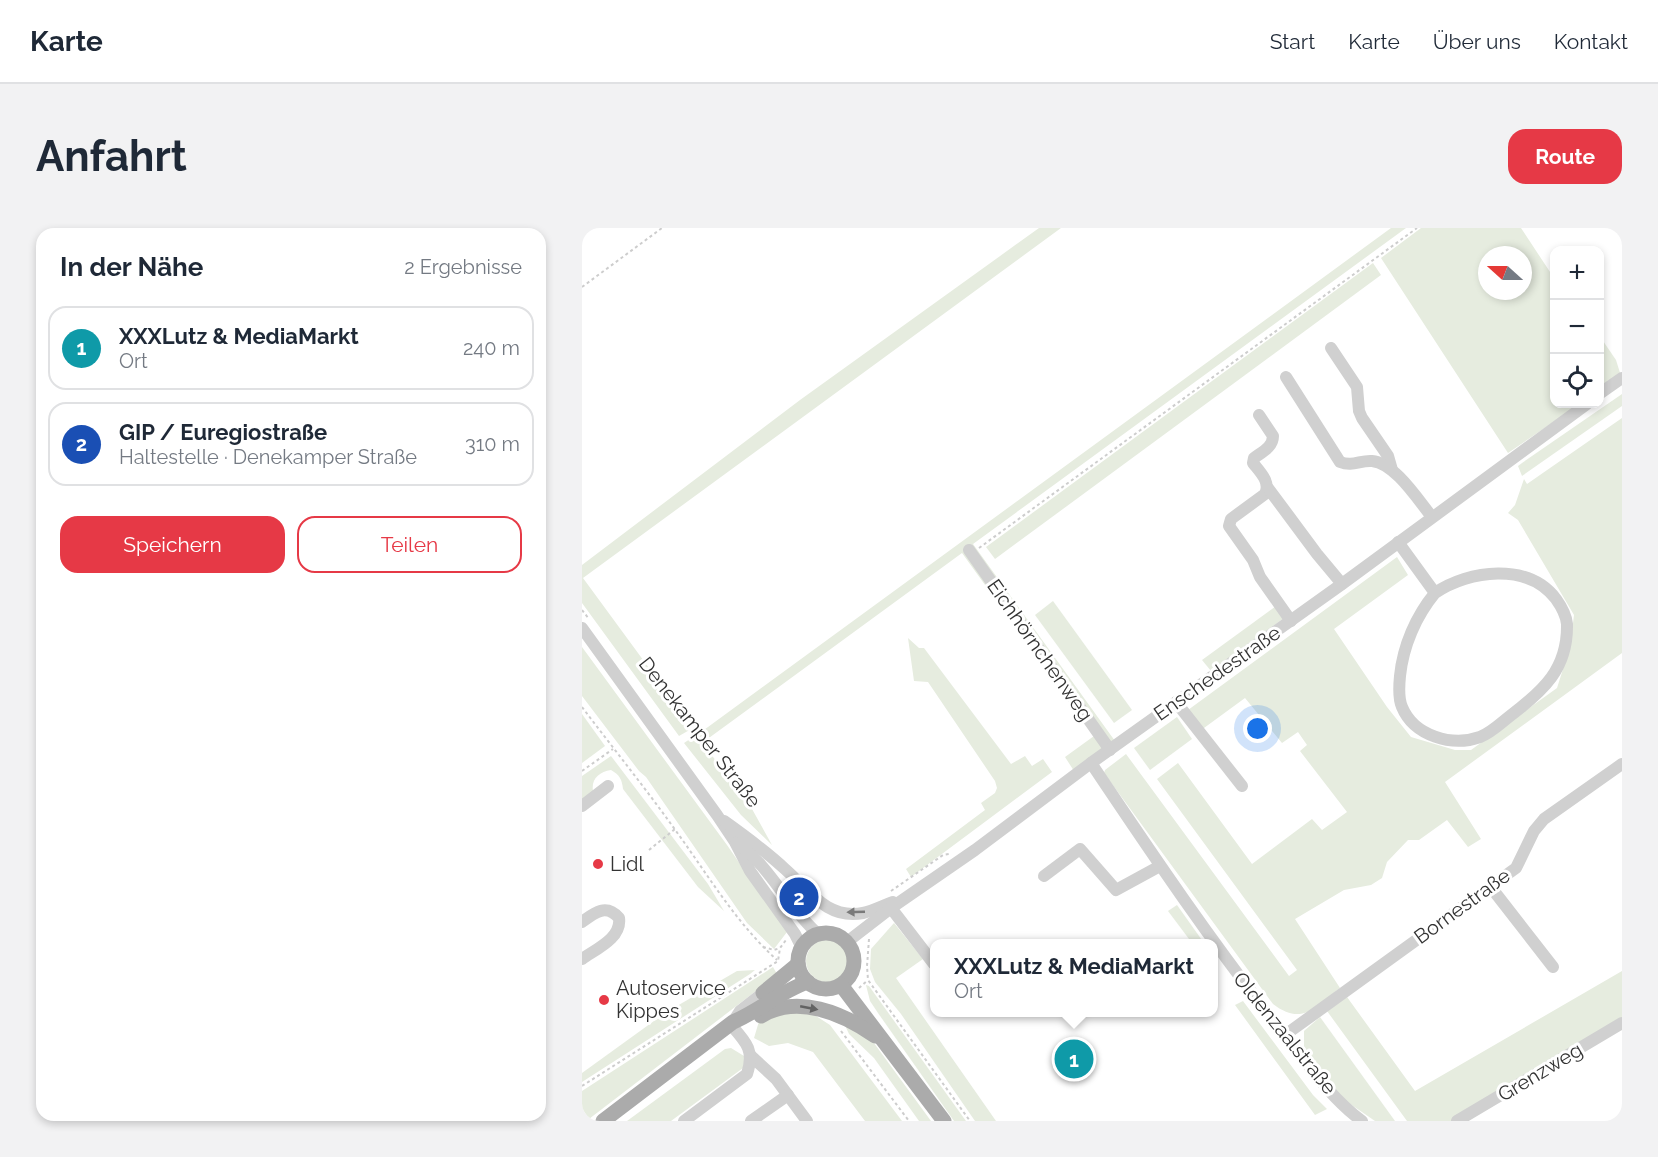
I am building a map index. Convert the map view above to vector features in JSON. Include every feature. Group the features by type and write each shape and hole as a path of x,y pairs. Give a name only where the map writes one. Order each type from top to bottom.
{"main road":[{"path":"818,934 833,934 847,942 854,957 854,965 847,980 841,985 820,989 803,977 798,964 798,941 806,942 818,934"},
{"path":"763,993 798,964"},
{"path":"603,1121 732,1023 751,1014 793,987 808,982"},
{"path":"841,985 944,1121"},
{"path":"732,1023 754,1020 767,1012 795,1005 808,1006 856,1024 889,1047"}],"street":[{"path":"1331,348 1357,387 1359,411 1388,456 1392,470"},
{"path":"1286,377 1340,462 1355,465 1369,460 1392,470 1432,517"},
{"path":"1604,391 1622,378"},
{"name":"Enschedestraße","path":"847,942 1582,408"},
{"path":"1259,415 1273,436 1273,440 1271,445 1254,458 1253,463 1268,484 1268,488 1342,584"},
{"path":"1268,488 1265,494 1231,519 1229,526 1291,621"},
{"path":"1398,542 1435,593"},
{"name":"Eichhörnchenweg","path":"970,551 1110,750"},
{"path":"1498,572 1514,574 1545,588 1561,607 1566,619 1567,632 1563,652 1550,681 1523,706 1487,734 1478,738 1454,740 1431,735 1419,730 1402,707 1400,686 1402,658 1428,601 1435,593 1444,587 1481,575 1498,572"},
{"name":"Denekamper Straße","path":"586,624 717,815 735,842 750,872 798,941"},
{"path":"1176,702 1242,786"},
{"name":"Oldenzaalstraße","path":"1091,763 1212,939"},
{"name":"Bornestraße","path":"1285,1035 1516,868 1534,831 1544,819 1622,764"},
{"path":"582,806 608,786"},
{"path":"717,815 786,870 814,899 838,912 864,913 911,895"},
{"name":"Denekamper Straße","path":"735,842 758,861 807,925 818,934"},
{"path":"1044,876 1080,849 1116,890 1160,866"},
{"path":"1490,886 1553,967"},
{"path":"891,908 930,959"},
{"path":"582,922 601,910 609,910 619,918 620,925 613,937 582,959"},
{"name":"Oldenzaalstraße","path":"1218,947 1325,1085 1350,1112 1362,1121"},
{"path":"763,993 740,1011 732,1023 751,1056 777,1079 807,1121"},
{"name":"Grenzweg","path":"1457,1121 1622,1023"},
{"path":"684,1121 747,1074 751,1056"},
{"path":"751,1121 788,1095"}],"path":[{"path":"582,287 662,228"},
{"path":"970,551 1417,228"},
{"path":"582,610 586,624"},
{"path":"582,707 675,829 732,910 762,947 778,961 785,976"},
{"path":"582,771 613,748"},
{"path":"649,850 675,829"},
{"path":"883,896 943,855 954,853"},
{"path":"863,930 870,940 868,980 970,1121"},
{"path":"582,1086 778,961 780,948 786,940 798,941"},
{"path":"762,947 774,950 780,948"},
{"path":"835,1015 834,1021 909,1121"}],"shaded area":[{"path":"1039,228 1061,228 583,578 693,728 679,736 582,603 582,565 800,400"},
{"path":"1391,228 1406,228 973,544 1115,741 1074,771 1065,757 1094,736 962,553 702,743 747,800 772,845 741,815 684,743"},
{"path":"1421,228 1521,228 1550,272 1550,408 1574,408 1508,453 1381,258"},
{"path":"1373,263 1381,275 995,559 986,547"},
{"path":"1604,342 1616,360 1621,376 1604,387"},
{"path":"1622,394 1622,406 1522,476 1518,466"},
{"path":"1622,418 1622,653 1445,782 1481,839 1468,847 1447,820 1419,840 1408,840 1387,862 1382,878 1371,885 1344,890 1295,919 1340,988 1309,1011 1293,1014 1284,1011 1273,1004 1104,773 1105,770 1126,754 1289,976 1297,970 1157,779 1178,763 1252,864 1312,819 1322,830 1347,812 1300,751 1307,745 1298,732 1282,743 1245,698 1204,728 1199,727 1188,710 1397,557 1408,575 1334,629 1387,707 1411,737 1455,750 1471,750 1557,688 1570,647 1574,615 1518,520 1508,513 1515,505 1524,479 1527,484"},
{"path":"1053,601 1132,710 1114,723 1035,615"},
{"path":"1276,606 1284,618 1211,671 1202,660"},
{"path":"908,638 919,648 924,648 1011,764 1025,756 1032,766 1043,759 1052,772 911,877 906,869 985,810 981,803 995,793 997,788 995,781 928,682 914,681"},
{"path":"582,647 727,845 787,932 774,949 747,923 646,777 582,696"},
{"path":"582,714 605,746 582,763"},
{"path":"1177,717 1192,739 1150,770 1134,748"},
{"path":"611,756 708,884 724,911 698,887 623,789 620,778 614,772 611,770 600,774 593,783 593,791 582,801 582,776"},
{"path":"1177,905 1201,939 1189,939 1168,911"},
{"path":"894,923 923,959 896,978 996,1121 975,1121 901,1014 875,982 870,969 871,949"},
{"path":"827,940 835,941 842,946 847,953 847,969 842,976 835,981 827,982 819,981 812,976 807,969 806,961 807,953 812,946 819,941"},
{"path":"773,967 777,974 769,981 589,1119 582,1109 582,1091"},
{"path":"755,970 582,1082 582,1073 665,1013 737,971"},
{"path":"1622,971 1622,1018 1453,1121 1407,1121 1327,1011 1347,997 1415,1091"},
{"path":"866,985 869,986 966,1121 954,1121 870,1001"},
{"path":"1243,1001 1313,1095 1327,1109 1315,1115 1235,1005"},
{"path":"799,1009 830,1025 902,1121 865,1121 813,1052 788,1043 769,1046 754,1038 760,1018"},
{"path":"1320,1017 1395,1121 1375,1121 1343,1099 1304,1047 1304,1031"},
{"path":"844,1023 871,1039 931,1121 919,1121 874,1058 849,1034"},
{"path":"731,1048 744,1056 746,1061 743,1068 671,1121 627,1121 725,1049"}],"place":[{"name":"Lidl","path":"598,864"},
{"name":"GIP / Euregiostraße","path":"799,897"},
{"name":"Autoservice Kippes","path":"604,1000"},
{"name":"XXXLutz & MediaMarkt","path":"1074,1059"}]}
